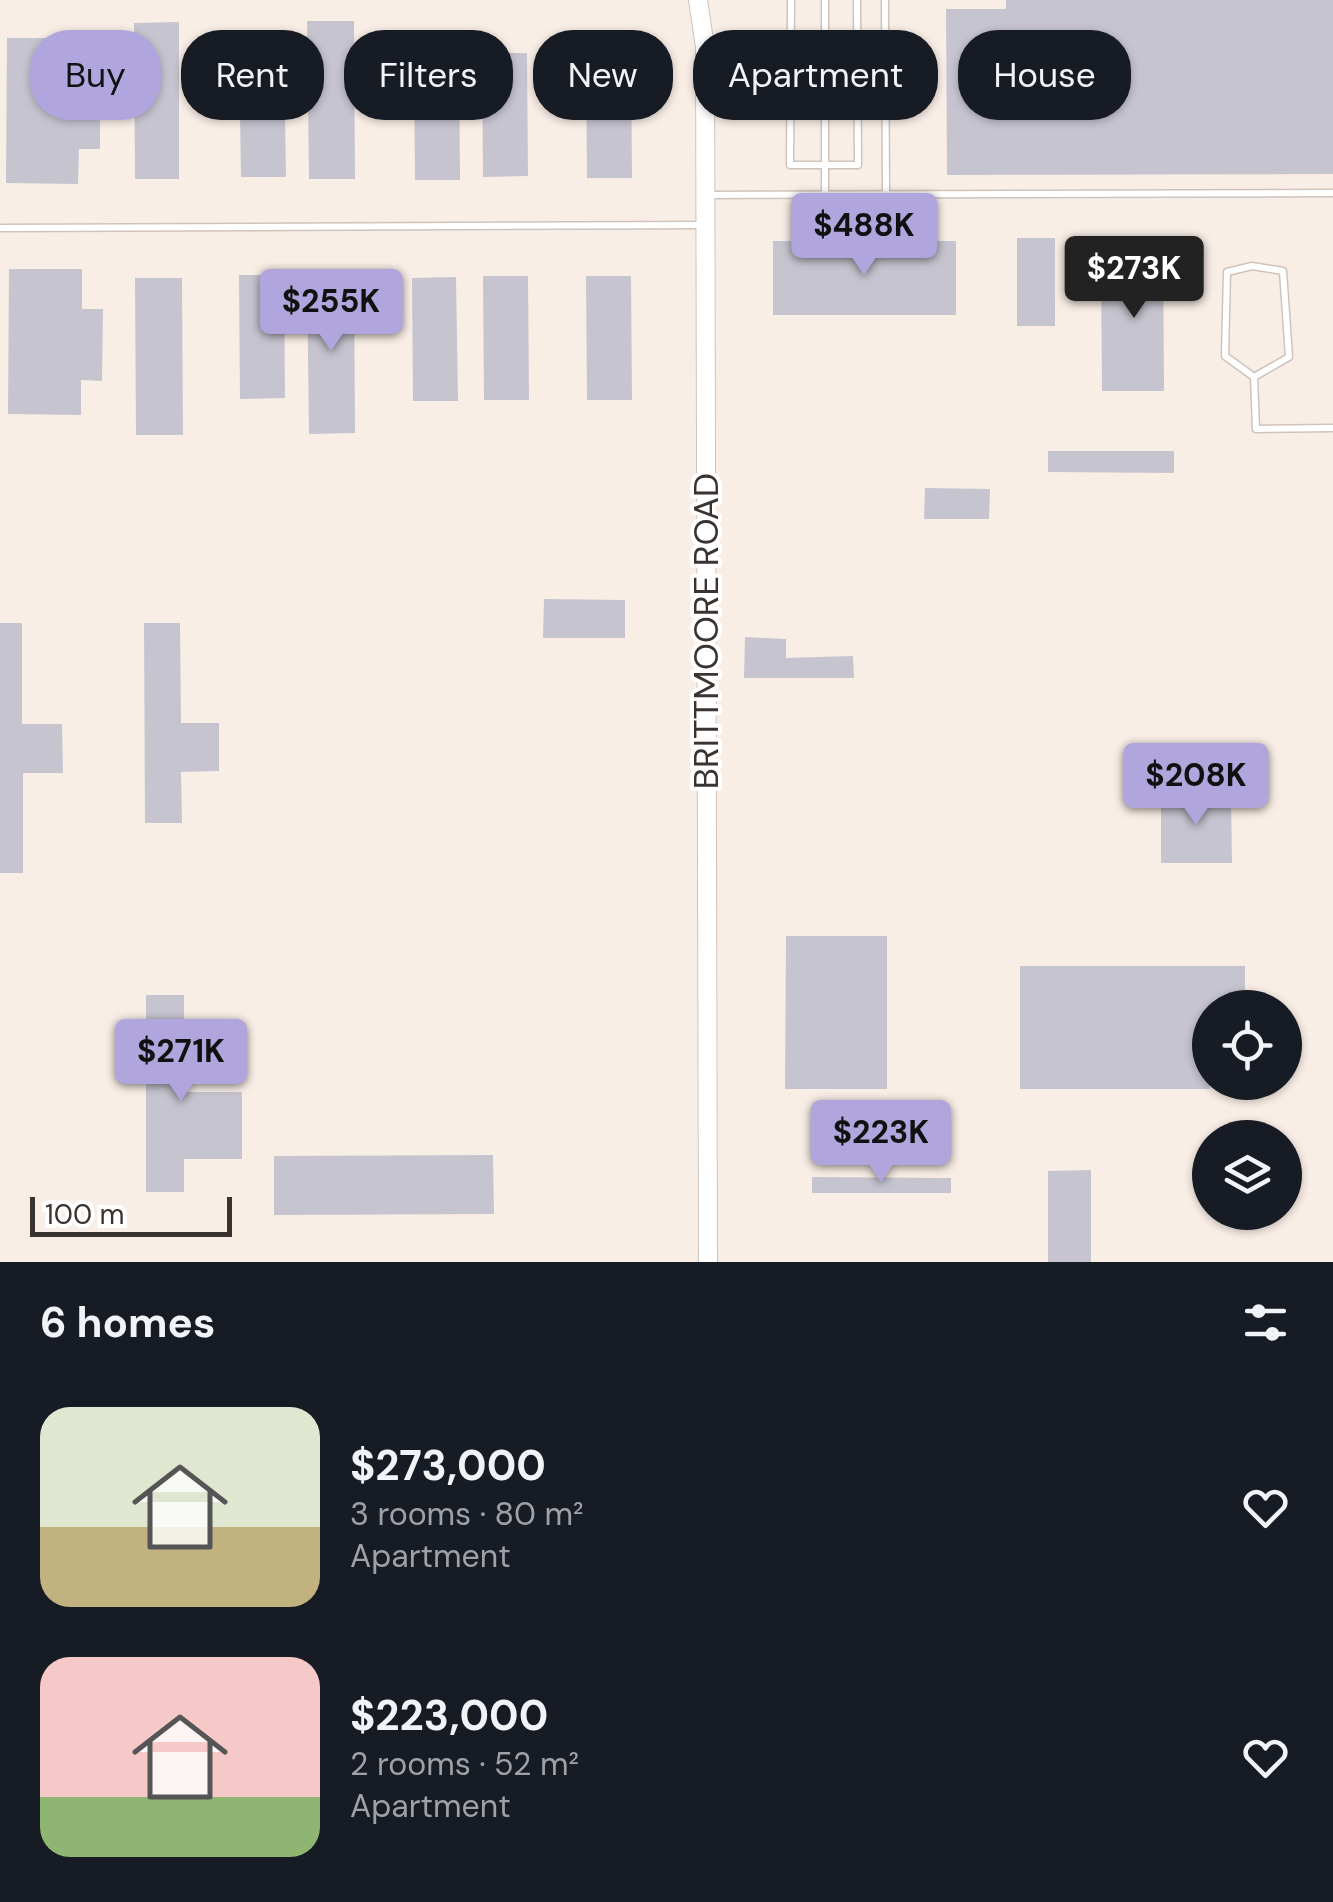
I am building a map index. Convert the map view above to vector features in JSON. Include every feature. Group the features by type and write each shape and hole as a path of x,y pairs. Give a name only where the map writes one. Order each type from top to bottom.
{"main road":[{"name":"BRITTMOORE ROAD","path":"698,0 704,48 708,1262"}],"lane":[{"path":"791,0 790,165 858,165 857,0"},
{"path":"824,0 824,195"},
{"path":"885,0 886,194"},
{"path":"705,195 1333,193"},
{"path":"0,228 705,225"},
{"path":"1252,266 1283,272 1289,357 1254,377 1225,356 1227,272 1252,266"},
{"path":"1254,377 1256,428 1333,428"}],"building":[{"path":"1006,0 1333,0 1333,174 947,175 946,9 1006,9"},
{"path":"307,21 354,21 354,30 344,30 344,120 355,120 355,179 309,179 308,120 324,120 324,30 307,30"},
{"path":"179,22 179,179 135,179 135,120 161,120 161,30 134,30 134,23"},
{"path":"7,38 30,38 30,120 100,120 100,149 79,149 78,184 6,183"},
{"path":"513,53 527,53 528,176 483,177 483,120 513,120"},
{"path":"240,120 285,120 286,177 241,177"},
{"path":"415,120 460,120 460,180 415,180"},
{"path":"587,120 632,120 632,178 587,178"},
{"path":"1131,237 1163,237 1164,391 1102,391 1101,267 1132,267"},
{"path":"1017,238 1055,238 1055,326 1017,326"},
{"path":"773,241 956,241 956,315 773,315"},
{"path":"9,269 82,269 82,309 103,309 102,381 81,380 81,415 8,414"},
{"path":"239,275 284,275 285,398 240,399"},
{"path":"307,275 354,275 355,433 309,434"},
{"path":"483,276 528,276 529,400 484,400"},
{"path":"586,276 631,276 632,400 587,400"},
{"path":"456,277 458,401 413,401 412,278"},
{"path":"135,278 182,278 183,435 136,435"},
{"path":"1048,451 1174,451 1174,473 1048,472"},
{"path":"925,488 990,489 989,519 924,519"},
{"path":"544,599 625,600 625,638 543,638"},
{"path":"0,623 22,623 22,724 62,724 63,773 23,773 23,873 0,873"},
{"path":"144,623 180,623 181,723 219,723 219,771 181,772 182,823 145,823"},
{"path":"745,637 786,639 786,658 853,656 854,678 744,678"},
{"path":"1161,793 1231,793 1232,863 1161,863"},
{"path":"786,936 887,936 887,1089 785,1089"},
{"path":"1020,966 1245,966 1245,990 1192,990 1192,1089 1020,1089"},
{"path":"146,995 184,995 184,1092 242,1092 242,1159 184,1159 184,1192 146,1192"},
{"path":"493,1155 494,1214 274,1215 274,1156"},
{"path":"1091,1170 1091,1262 1048,1262 1048,1171"},
{"path":"812,1177 951,1178 951,1193 812,1193"}]}
